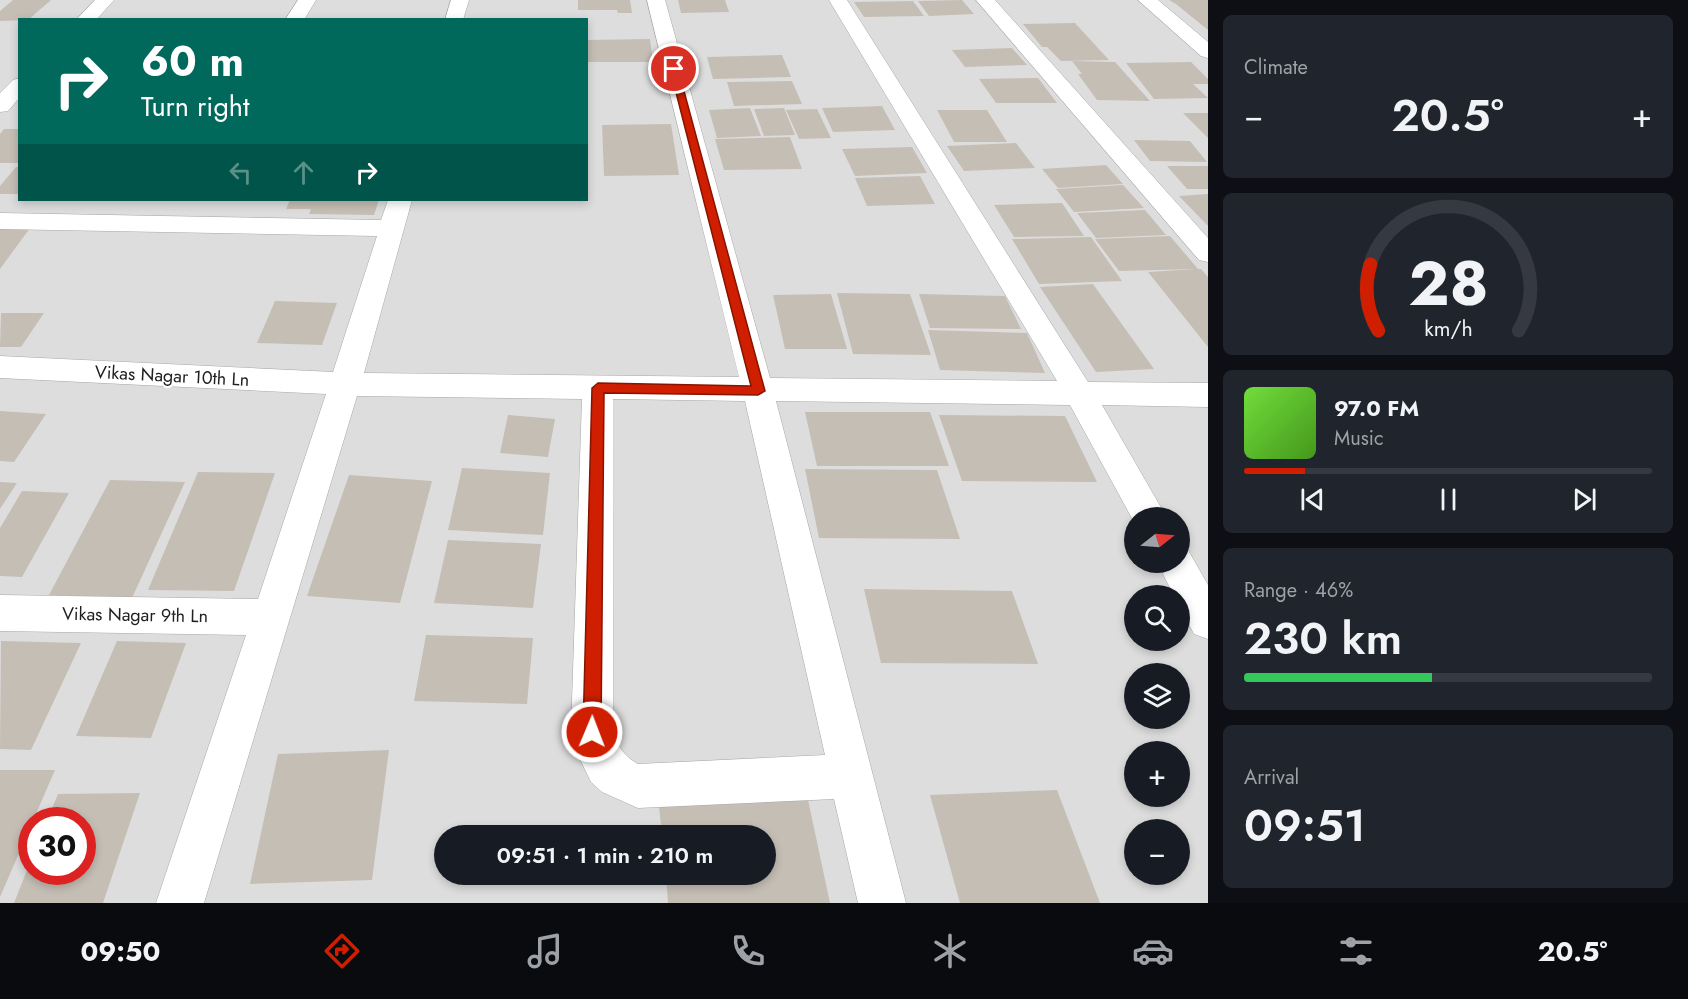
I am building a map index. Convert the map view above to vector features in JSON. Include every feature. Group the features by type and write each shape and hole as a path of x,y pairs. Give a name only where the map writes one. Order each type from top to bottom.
{"street":[{"path":"87,18 105,0"},
{"path":"295,18 307,0"},
{"path":"455,18 460,0"},
{"path":"656,0 758,391 882,903"},
{"path":"838,0 1080,394 1144,507"},
{"path":"985,0 1208,254"},
{"path":"1147,0 1208,52"},
{"path":"0,105 16,73"},
{"path":"0,221 396,214 345,384 180,903"},
{"name":"Vikas Nagar 10th Ln","path":"0,367 345,384 1208,395"},
{"path":"598,388 592,732 599,758 615,777 638,786 851,776"},
{"path":"1181,573 1208,621"},
{"name":"Vikas Nagar 9th Ln","path":"0,613 271,617"}],"shaded area":[{"path":"0,0 1208,0 1208,903 0,903"}],"building":[{"path":"13,0 51,0 30,18 0,21 0,11"},
{"path":"578,0 630,0 632,13 618,13 617,10 578,10"},
{"path":"678,0 725,0 729,12 681,13"},
{"path":"962,0 974,14 929,16 918,1"},
{"path":"1169,0 1208,0 1208,30 1176,4"},
{"path":"913,1 924,16 864,17 854,2"},
{"path":"1075,23 1109,60 1061,61 1047,47 1042,47 1023,24"},
{"path":"650,39 653,62 588,62 588,40"},
{"path":"1012,48 1027,65 965,67 952,50"},
{"path":"782,55 791,77 713,79 707,57"},
{"path":"1072,61 1115,62 1150,101 1097,100 1078,74 1082,74"},
{"path":"1191,62 1208,79 1208,84 1193,84 1208,98 1154,99 1126,63"},
{"path":"1038,78 1057,103 996,103 979,79"},
{"path":"792,81 802,104 734,106 727,82"},
{"path":"882,106 895,130 833,132 822,108"},
{"path":"750,108 761,136 717,138 709,110"},
{"path":"784,108 795,135 764,136 754,109"},
{"path":"817,109 831,138 799,139 786,110"},
{"path":"937,110 987,110 1007,142 954,142"},
{"path":"1183,113 1208,113 1208,138"},
{"path":"671,124 679,175 604,176 602,125"},
{"path":"4,129 18,129 18,163 0,163 0,134"},
{"path":"790,137 802,169 724,170 715,139"},
{"path":"1134,140 1190,141 1207,162 1150,161"},
{"path":"1016,143 1035,168 964,171 947,146"},
{"path":"912,147 927,173 855,176 842,149"},
{"path":"1106,165 1123,184 1058,188 1042,169"},
{"path":"1167,166 1208,166 1208,189 1187,189"},
{"path":"18,167 18,194 0,194 0,186"},
{"path":"920,176 935,204 867,206 855,178"},
{"path":"1123,185 1144,208 1074,212 1056,189"},
{"path":"1208,194 1208,226 1179,196"},
{"path":"290,201 379,201 374,215 309,214 311,209 286,209"},
{"path":"1062,203 1084,236 1014,237 994,205"},
{"path":"1145,210 1166,235 1096,238 1077,213"},
{"path":"0,224 33,224 0,269"},
{"path":"1170,236 1198,269 1201,269 1208,277 1208,347 1148,272 1196,269 1119,271 1095,239"},
{"path":"1091,237 1122,281 1039,284 1012,239"},
{"path":"1093,284 1154,369 1096,372 1040,287"},
{"path":"837,293 910,294 931,355 853,354"},
{"path":"831,294 847,349 785,349 773,295"},
{"path":"919,294 1005,296 1021,329 930,328"},
{"path":"275,301 337,303 322,345 257,343"},
{"path":"1,313 44,313 21,347 0,347"},
{"path":"928,330 1027,333 1045,373 940,370"},
{"path":"0,411 46,414 14,462 0,461"},
{"path":"805,412 930,412 949,466 817,466"},
{"path":"508,415 555,419 548,457 500,453"},
{"path":"939,415 1065,416 1097,482 962,481"},
{"path":"462,468 550,473 543,535 448,530"},
{"path":"805,469 937,470 960,539 819,538"},
{"path":"198,472 275,473 234,591 148,590"},
{"path":"349,475 432,481 400,603 307,596"},
{"path":"110,480 185,482 132,598 49,595"},
{"path":"0,482 17,483 0,509"},
{"path":"22,491 69,493 22,577 0,576 0,528"},
{"path":"448,540 541,544 533,608 434,603"},
{"path":"864,589 1012,591 1038,664 881,663"},
{"path":"426,635 533,638 527,704 414,701"},
{"path":"1,641 81,643 31,750 0,749"},
{"path":"117,641 186,643 151,738 76,736"},
{"path":"389,750 372,880 250,884 278,754"},
{"path":"0,770 55,770 39,807 18,807 18,855 0,897"},
{"path":"1057,790 1100,903 960,903 930,795"},
{"path":"140,793 103,903 14,903 21,885 96,885 96,807 52,807 58,794"},
{"path":"807,795 830,903 668,903 667,885 776,885 776,825 661,825 659,806"}],"route":[{"path":"592,732 598,388 758,391 674,69"}]}
